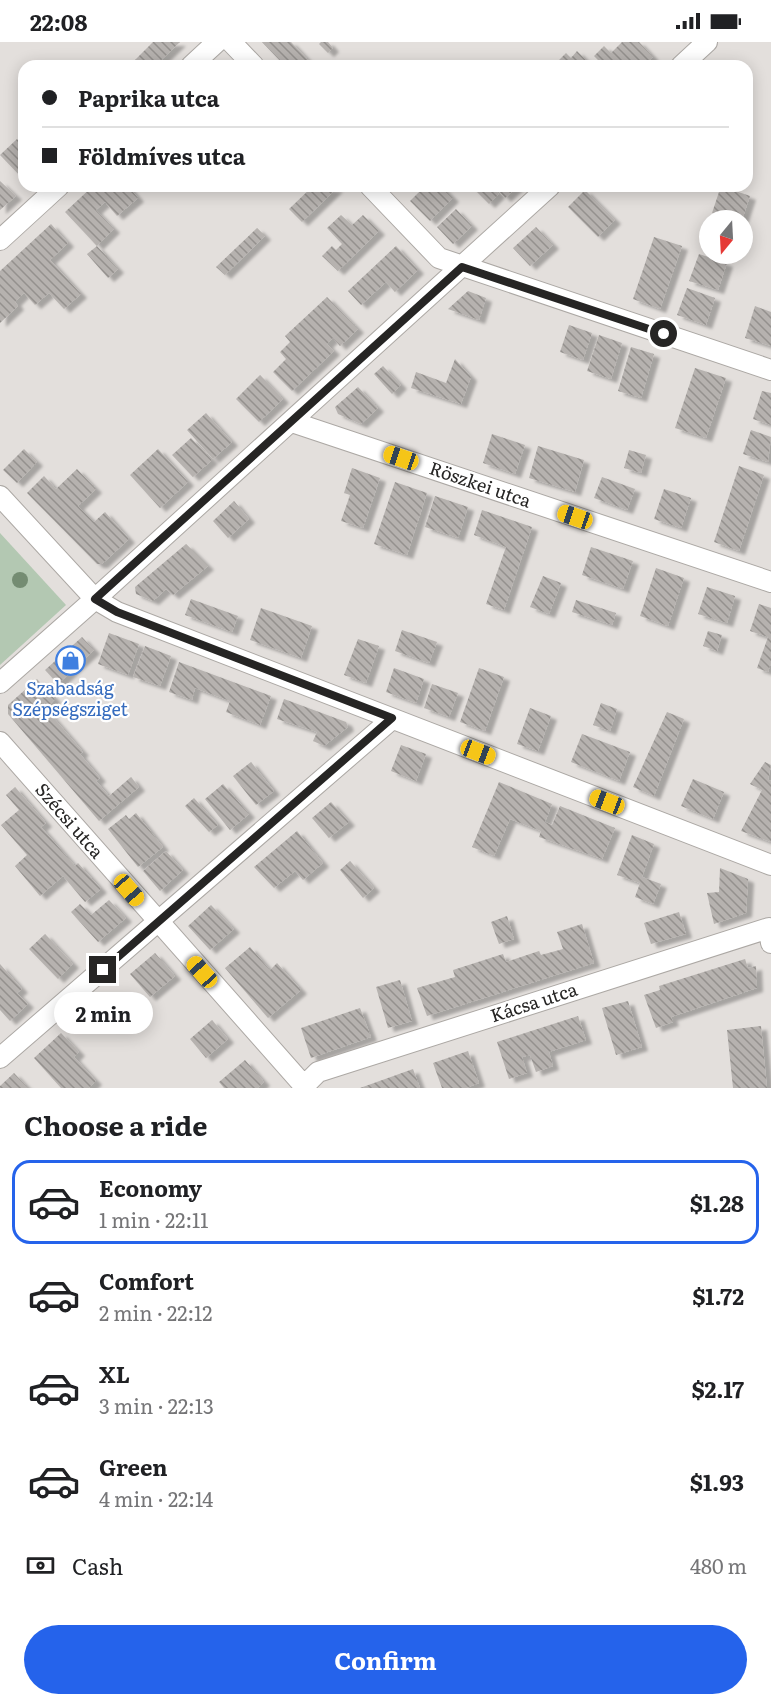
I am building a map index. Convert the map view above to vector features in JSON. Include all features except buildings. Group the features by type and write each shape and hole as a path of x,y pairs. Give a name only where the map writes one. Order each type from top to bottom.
{"street":[{"path":"198,60 217,42"},
{"path":"231,42 248,60"},
{"path":"688,60 707,42"},
{"path":"0,240 52,192"},
{"path":"376,192 439,258 771,370"},
{"path":"0,683 292,422 543,192"},
{"name":"Röszkei utca","path":"292,422 771,582"},
{"path":"0,496 95,599 117,612 771,865"},
{"path":"0,1058 392,718"},
{"name":"Szécsi utca","path":"0,742 305,1087"},
{"name":"Kácsa utca","path":"305,1087 318,1072 771,930"}],"green space":[{"path":"0,533 66,605 0,665"}],"place":[{"name":"Szabadság Szépségsziget","path":"70,660"}],"route":[{"path":"103,970 392,718 117,612 95,599 462,267 664,334"}]}
